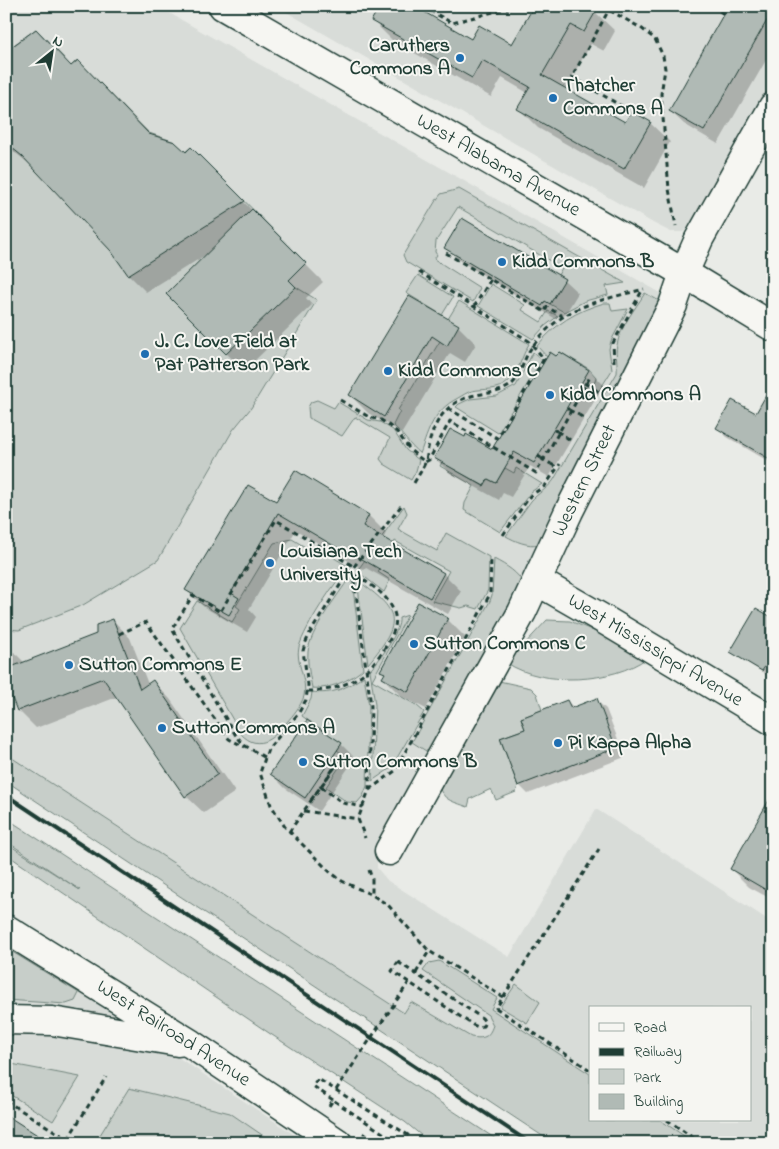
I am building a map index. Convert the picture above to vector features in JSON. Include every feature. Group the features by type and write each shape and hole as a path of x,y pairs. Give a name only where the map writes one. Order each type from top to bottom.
{"street":[{"name":"West Alabama Avenue","path":"223,6 684,273 773,327"},
{"name":"Western Street","path":"374,853 522,612 569,511 673,305 699,238 773,107"},
{"name":"West Mississippi Avenue","path":"537,581 604,619 773,721"},
{"name":"West Railroad Avenue","path":"6,929 191,1044 338,1143"},
{"path":"6,1020 52,1022 191,1044"}],"path":[{"path":"424,7 452,23 516,6"},
{"path":"602,6 610,8 655,39 663,56 665,69 661,94 670,189 676,228"},
{"path":"712,6 724,14"},
{"path":"610,8 572,77 628,110"},
{"path":"446,253 545,312 547,307 563,317"},
{"path":"419,272 529,341 545,359 497,438 448,408"},
{"path":"474,306 491,279"},
{"path":"414,483 425,462 432,432 438,420 448,408 465,398 476,394 498,392 512,384 533,346 546,330 563,317 586,304 644,288 613,343 614,364"},
{"path":"425,462 429,460 450,421 536,473 590,377"},
{"path":"582,382 594,389"},
{"path":"597,400 605,386"},
{"path":"340,400 369,418 376,418 388,424 397,432 411,452 425,462"},
{"path":"567,408 586,420"},
{"path":"583,424 590,413"},
{"path":"554,430 573,442"},
{"path":"570,448 577,435"},
{"path":"538,456 558,468"},
{"path":"503,535 530,496 545,486 562,462"},
{"path":"402,506 336,590 316,623 303,651 308,691 306,700 298,714 272,744 264,757 260,773 271,805 290,832 329,871 342,881 388,905 429,951 503,997"},
{"path":"252,751 235,734 172,629 193,595 220,612 276,520 355,567"},
{"path":"369,790 395,771 490,594 491,558"},
{"path":"351,572 354,578 371,706 369,790 358,818 374,853 372,895"},
{"path":"308,691 328,690 361,676 379,655 395,626 395,617 391,604 387,599 351,572"},
{"path":"119,634 146,622 228,739 264,757"},
{"path":"290,832 304,811 343,756 312,800"},
{"path":"322,788 343,803 363,807"},
{"path":"304,811 358,818"},
{"path":"589,1069 496,1008 599,849"},
{"path":"416,973 429,951"},
{"path":"398,962 482,1018 485,1022 483,1026 478,1027 409,982 392,971 398,962"},
{"path":"336,1090 409,982"},
{"path":"68,1139 106,1077"},
{"path":"398,1143 313,1086 318,1079 408,1135 410,1143"},
{"path":"328,1109 333,1100"},
{"path":"6,1101 74,1143"},
{"path":"670,1122 701,1143"}],"shaded area":[{"name":"Louisiana Tech University","path":"6,6 157,6 659,292 662,297 525,586 377,850 377,868 388,881 509,957 596,809 773,923 773,1143 609,1143 359,984 6,754"},
{"path":"276,6 773,6 773,86 694,223 683,232 671,232"},
{"path":"6,943 307,1143 6,1143"}],"green space":[{"name":"J. C. Love Field at Pat Patterson Park","path":"36,29 65,59 60,64 66,71 77,60 149,133 175,142 185,152 191,147 306,263 289,280 296,287 317,300 251,408 233,430 158,560 83,605 19,630 6,629 6,46 11,47"},
{"path":"459,189 625,283 606,286 608,295 585,301 564,312 550,304 564,279 558,275 562,268 458,207 436,241 435,252 437,255 434,259 480,288 473,302 406,262 403,255 441,194"},
{"path":"418,275 453,297 442,315 406,293"},
{"path":"491,284 525,305 522,310 541,322 548,311 558,316 533,339 478,306"},
{"path":"645,293 663,303 539,544 517,542 506,536 531,501 553,481 617,373 616,352 621,332"},
{"path":"459,301 529,344 515,373 505,384 496,388 477,390 465,394 450,403 437,415 420,454 393,425 400,411 398,410 440,341 446,345 448,319"},
{"path":"604,303 610,303 612,311 628,309 611,341 609,349 612,370 599,391 593,387 596,377 589,369 560,352 556,356 550,353 547,357 537,346 551,331 567,319 584,310"},
{"path":"533,352 542,360 498,433 456,407 470,399 497,396 516,386"},
{"path":"317,400 334,408 338,402 368,420 380,422 393,430 406,450 419,460 411,480 384,464 380,459 390,438 355,417 342,436 309,418 308,407 311,402"},
{"path":"442,462 483,486 488,479 496,483 505,468 514,473 516,468 542,484 531,492 500,532 464,510 465,503 474,486 440,466"},
{"path":"404,506 407,513 398,529 437,551 446,533 489,557 488,590 478,609 468,606 461,608 432,601 449,571 395,541 378,572 390,580 384,592 357,571"},
{"path":"292,539 320,556 323,551 349,567 321,605 302,638 298,653 305,690 301,703 277,733 266,741 254,742 241,734 180,628 197,601 232,622 240,609 236,606 274,543"},
{"path":"494,559 516,573 525,586 432,750 426,751 412,742 490,601"},
{"path":"350,577 352,580 363,669 339,683 312,688 308,652 313,634"},
{"path":"357,580 382,600 389,609 392,618 392,627 388,637 368,664"},
{"path":"408,615 372,680 416,705 424,712 391,768 372,781 375,705 370,670 393,638 399,624 399,618"},
{"path":"547,620 570,621 611,638 647,658 616,673 578,679 558,679 539,676 522,671 507,663"},
{"path":"364,676 369,706 367,786 363,796 357,803 347,802 326,787 346,757 337,750 341,744 302,716 311,699 312,692 319,693 339,690"},
{"path":"499,681 531,688 537,694 542,710 521,718 525,729 500,738 518,786 516,792 496,800 491,789 470,799 468,807 445,797 438,784"},
{"path":"6,754 404,1013 411,1002 471,1037 485,1037 490,1033 493,1025 488,1015 423,971 429,963 439,961 497,998 491,1009 589,1073 589,1122 663,1122 695,1143 553,1143 6,781"},
{"path":"6,818 502,1143 423,1143 422,1136 405,1122 269,1033 6,854 6,843 80,890 6,841"},
{"path":"6,948 79,993 75,1001 66,1004 6,1000"},
{"path":"516,984 540,1002 527,1023 500,1007"},
{"path":"6,1063 80,1077 53,1121 6,1092"},
{"path":"129,1088 230,1113 268,1139 269,1143 95,1143"}],"building":[{"name":"Thatcher Commons A","path":"380,6 414,6 471,39 479,25 512,44 534,6 599,6 584,32 571,25 542,75 625,122 632,111 651,122 624,169 517,109 530,87 482,60 472,78 371,21"},
{"path":"728,6 773,6 773,10 704,131 669,111"},
{"path":"36,29 71,66 78,60 149,134 175,142 186,152 191,147 245,201 128,275 111,251 22,156 6,143 6,51"},
{"path":"252,209 306,263 289,280 296,287 226,354 166,294"},
{"name":"Kidd Commons B","path":"462,218 565,279 550,304 545,301 542,306 444,248"},
{"name":"Kidd Commons C","path":"409,296 459,325 447,346 432,336 384,417 349,395"},
{"name":"Kidd Commons A","path":"550,352 556,356 560,352 589,370 534,463 514,452 496,483 488,479 484,486 434,458 450,429 465,437 466,434 492,449"},
{"path":"773,383 773,461 716,428 732,400 756,413"},
{"path":"295,470 369,515 363,526 444,573 430,598 348,551 346,553 278,513 231,593 239,598 229,615 185,590 248,485 276,501"},
{"name":"Sutton Commons C","path":"418,602 448,618 408,692 382,678 385,673 380,671"},
{"path":"756,608 773,618 773,654 762,671 730,652"},
{"path":"113,619 140,689 153,680 218,774 185,797 103,678 17,711 6,683 6,669 96,634 96,625"},
{"name":"Pi Kappa Alpha","path":"597,698 616,748 518,786 500,738 525,729 521,718 567,700 571,708"},
{"name":"Sutton Commons B","path":"307,720 342,743 305,798 270,774"},
{"path":"773,793 773,894 730,869"},
{"path":"6,1115 50,1143 6,1143"}],"railway":[{"path":"6,795 530,1143"}],"place":[{"name":"Caruthers Commons A","path":"460,58"},
{"name":"Thatcher Commons A","path":"553,98"},
{"name":"Kidd Commons B","path":"502,262"},
{"name":"J. C. Love Field at Pat Patterson Park","path":"145,354"},
{"name":"Kidd Commons C","path":"388,371"},
{"name":"Kidd Commons A","path":"550,395"},
{"name":"Louisiana Tech University","path":"270,563"},
{"name":"Sutton Commons C","path":"414,644"},
{"name":"Sutton Commons E","path":"69,665"},
{"name":"Sutton Commons A","path":"162,728"},
{"name":"Pi Kappa Alpha","path":"558,743"},
{"name":"Sutton Commons B","path":"303,762"}]}
